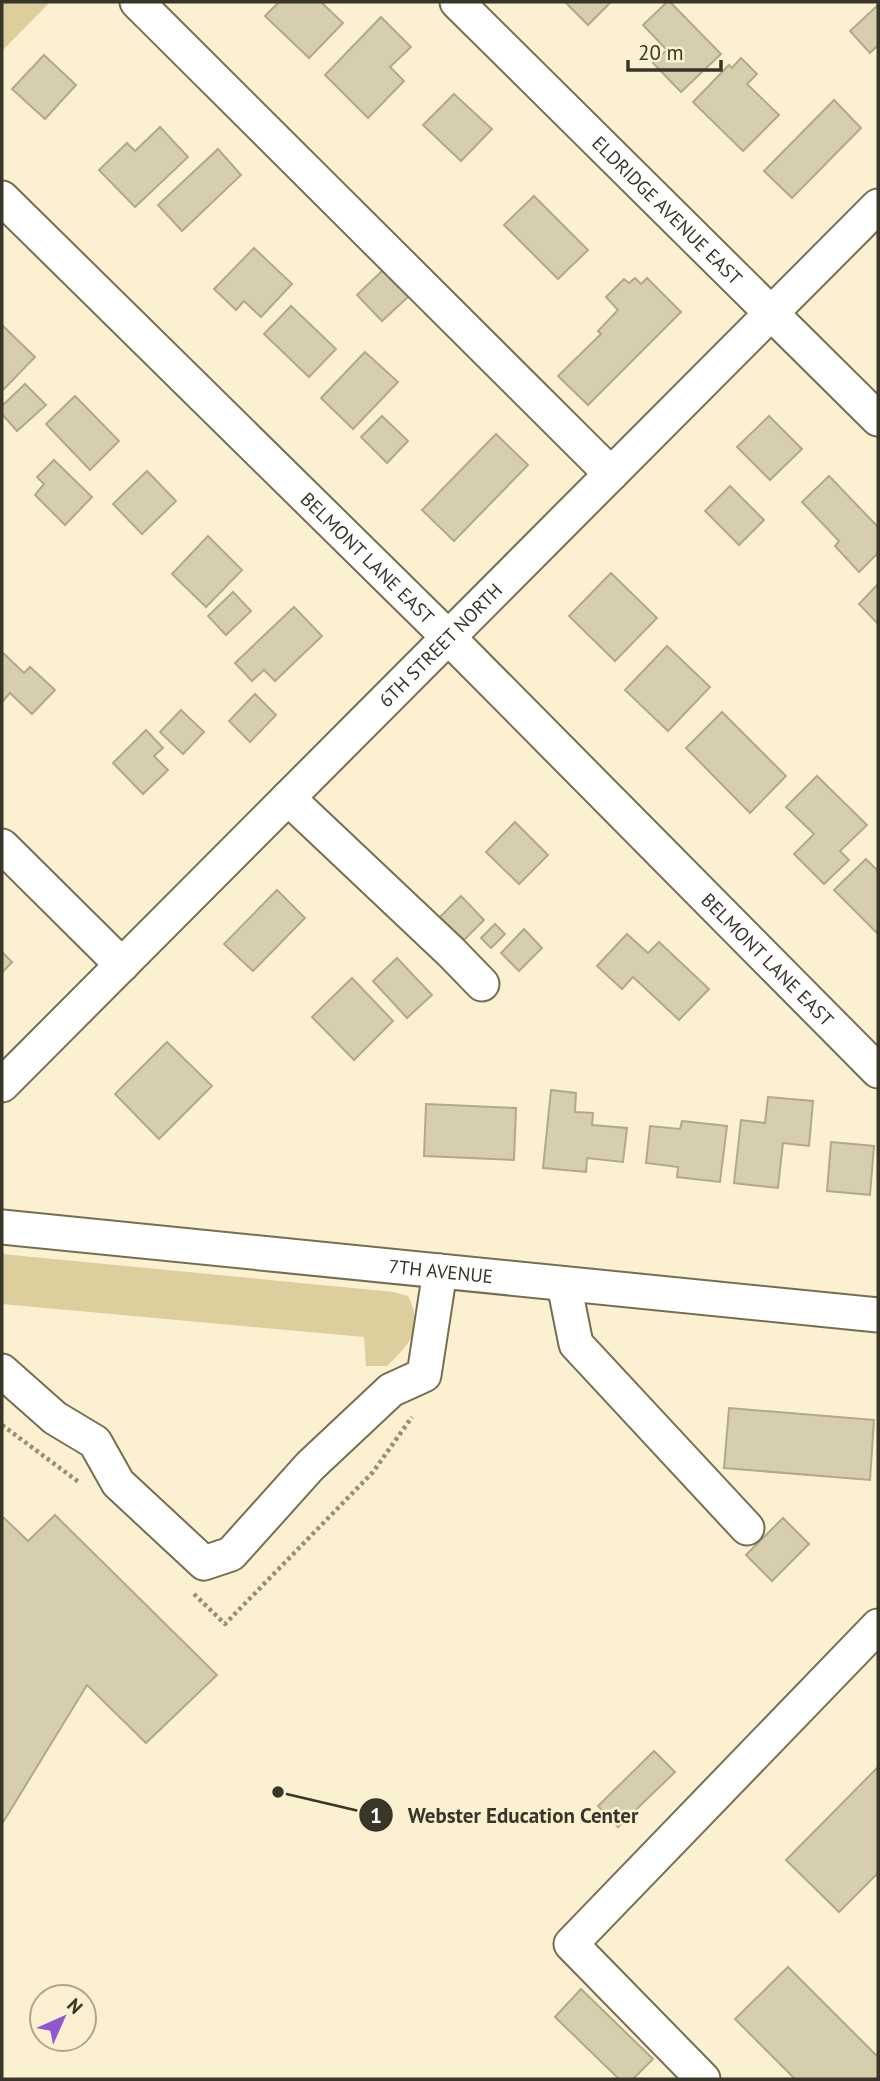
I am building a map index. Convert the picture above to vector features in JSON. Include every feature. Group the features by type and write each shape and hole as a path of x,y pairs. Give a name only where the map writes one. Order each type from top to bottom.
{"street":[{"path":"137,2 611,474"},
{"name":"ELDRIDGE AVENUE EAST","path":"457,2 878,419"},
{"name":"BELMONT LANE EAST","path":"2,198 448,637 878,1071"},
{"name":"6TH STREET NORTH","path":"2,1085 878,206"},
{"path":"288,798 409,911 482,984"},
{"path":"2,846 122,965"},
{"name":"7TH AVENUE","path":"2,1227 878,1315"},
{"path":"2,1371 55,1418 94,1442 118,1483 204,1563 231,1553 310,1466 391,1391 424,1375 440,1271"},
{"path":"564,1284 576,1344 747,1528"},
{"path":"703,2079 571,1944 878,1626"}],"shaded area":[{"path":"2,2 50,2 2,51"},
{"path":"2,1254 394,1292 408,1296 413,1308 415,1327 408,1343 387,1366 366,1366 364,1337 2,1304"}],"building":[{"path":"279,2 321,2 343,23 309,58 265,16"},
{"path":"565,2 611,2 588,25"},
{"path":"667,2 721,54 681,92 653,63 667,50 643,25"},
{"path":"878,5 878,45 870,53 850,31"},
{"path":"381,17 411,47 390,67 404,81 368,118 325,75"},
{"path":"44,55 76,85 45,119 12,89"},
{"path":"741,58 757,74 747,84 779,115 743,151 693,102 729,65 732,68"},
{"path":"454,94 492,129 461,161 423,125"},
{"path":"834,100 861,128 792,198 764,171"},
{"path":"160,127 188,157 135,207 99,170 127,143 135,151"},
{"path":"218,149 241,175 182,231 158,205"},
{"path":"534,196 588,250 558,279 504,225"},
{"path":"254,248 292,284 261,317 244,301 236,310 214,289"},
{"path":"385,268 410,295 382,321 357,295"},
{"path":"635,278 641,284 647,278 681,312 588,405 558,376 601,334 598,331 618,310 606,297 624,279 629,283"},
{"path":"291,306 336,349 309,377 264,334"},
{"path":"2,325 35,357 2,391"},
{"path":"365,352 398,382 353,429 321,398"},
{"path":"25,384 46,405 17,431 2,414 2,406"},
{"path":"75,396 119,441 90,470 46,424"},
{"path":"382,416 408,441 387,463 361,437"},
{"path":"769,416 802,449 770,480 737,447"},
{"path":"496,434 528,465 454,541 422,510"},
{"path":"54,460 92,497 65,525 35,495 44,484 37,477"},
{"path":"147,471 176,501 142,534 113,504"},
{"path":"829,476 878,527 878,553 859,572 835,546 839,541 802,502"},
{"path":"730,486 764,520 739,545 705,511"},
{"path":"208,536 242,570 206,607 172,574"},
{"path":"611,573 657,618 615,661 569,616"},
{"path":"878,584 878,624 859,604"},
{"path":"233,592 251,611 226,635 208,616"},
{"path":"294,607 322,636 275,681 264,670 252,681 235,663"},
{"path":"667,646 710,687 668,731 625,690"},
{"path":"2,652 24,673 30,667 55,690 32,714 10,693 2,702"},
{"path":"255,694 276,715 250,742 229,721"},
{"path":"181,710 204,732 183,754 160,732"},
{"path":"722,712 786,776 750,813 686,748"},
{"path":"146,730 163,748 154,756 168,770 143,794 113,763"},
{"path":"817,776 867,825 840,851 849,860 824,884 794,854 814,834 786,807"},
{"path":"515,822 548,855 519,884 486,852"},
{"path":"866,859 878,871 878,934 834,890"},
{"path":"277,890 305,918 253,971 224,944"},
{"path":"461,896 484,920 460,944 436,921"},
{"path":"495,924 505,934 491,948 481,938"},
{"path":"524,929 542,948 519,971 501,953"},
{"path":"627,934 648,953 659,942 709,989 679,1020 633,977 622,989 597,966"},
{"path":"2,952 12,962 2,973"},
{"path":"397,958 432,995 407,1018 373,981"},
{"path":"352,978 393,1021 354,1060 312,1017"},
{"path":"167,1042 212,1086 159,1139 115,1094"},
{"path":"551,1090 576,1093 575,1112 593,1113 592,1125 627,1128 623,1162 587,1158 586,1172 543,1168"},
{"path":"768,1097 813,1101 809,1146 783,1143 778,1188 734,1183 741,1120 765,1123"},
{"path":"426,1104 516,1108 514,1160 424,1156"},
{"path":"682,1121 727,1126 720,1182 677,1177 678,1167 646,1163 650,1126 680,1129"},
{"path":"831,1142 874,1146 870,1195 827,1191"},
{"path":"729,1408 874,1420 870,1480 724,1468"},
{"path":"55,1515 217,1675 146,1743 87,1685 2,1824 2,1516 28,1541"},
{"path":"783,1518 809,1544 772,1581 746,1555"},
{"path":"654,1751 675,1772 618,1827 598,1806"},
{"path":"878,1767 878,1873 839,1912 786,1860"},
{"path":"788,1967 878,2057 878,2079 795,2079 735,2019"},
{"path":"581,1989 653,2059 633,2079 619,2079 555,2017"}],"place":[{"name":"Webster Education Center","path":"278,1792"}]}
